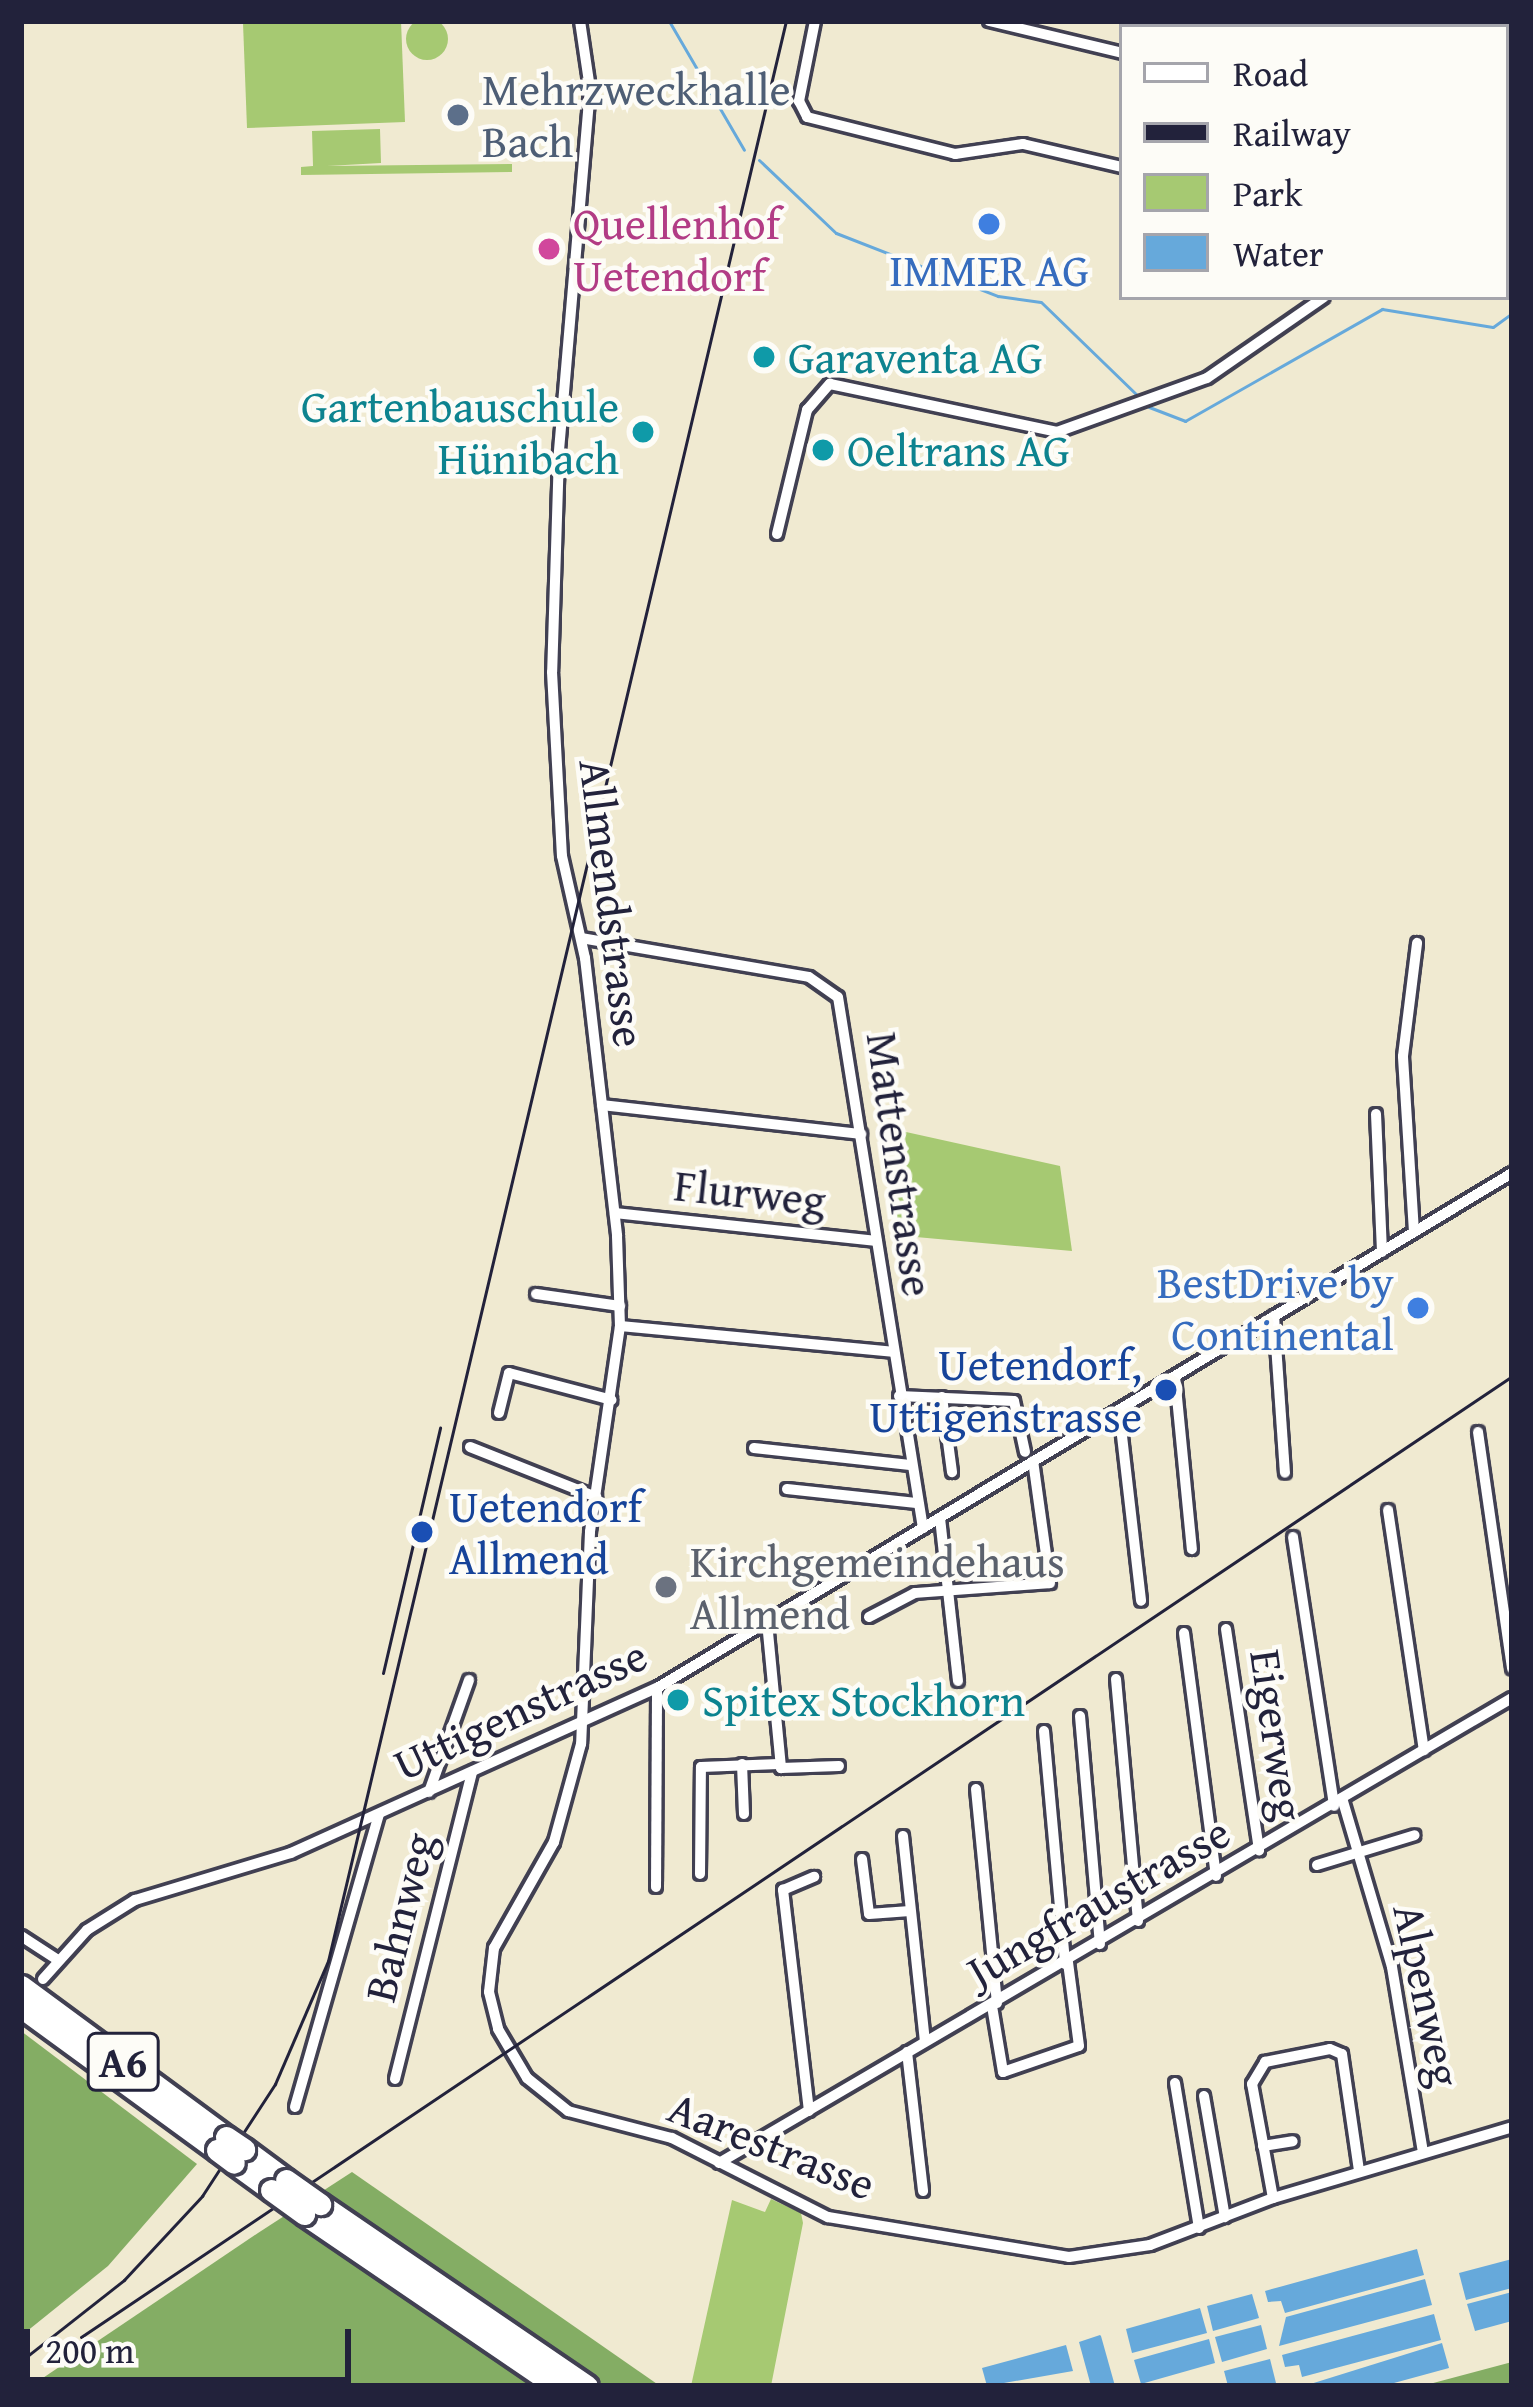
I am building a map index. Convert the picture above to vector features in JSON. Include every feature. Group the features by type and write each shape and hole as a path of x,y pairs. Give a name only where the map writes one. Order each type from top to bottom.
{"highway":[{"name":"A6","path":"32,1983 230,2150"},
{"name":"A6","path":"21,2007 230,2150 556,2386"},
{"name":"A6","path":"312,2209 587,2386"}],"street":[{"name":"Allmendstrasse","path":"580,21 590,89 562,404 551,652 562,856 581,938 615,1214 620,1306 612,1400 596,1497 584,1722"},
{"path":"814,21 799,101 807,117 956,154 1023,144 1119,166"},
{"path":"989,21 1119,52"},
{"path":"777,534 811,398 830,384 1058,432 1207,378 1320,300"},
{"name":"Mattenstrasse","path":"581,938 831,988 842,1010 922,1528"},
{"path":"1414,1232 1403,1056 1417,943"},
{"path":"602,1106 861,1134"},
{"path":"1376,1114 1382,1252"},
{"name":"Uttigenstrasse","path":"32,1983 135,1900 277,1858 657,1688 940,1517 1029,1457 1119,1410 1512,1174"},
{"name":"Flurweg","path":"615,1214 877,1241"},
{"path":"536,1294 620,1306"},
{"path":"1274,1316 1285,1473"},
{"path":"620,1326 893,1352"},
{"path":"499,1412 509,1373 612,1400"},
{"path":"1174,1377 1192,1549"},
{"path":"869,1617 909,1595 1050,1583 1029,1457 1014,1401 899,1396"},
{"path":"942,1397 952,1472"},
{"path":"1119,1410 1141,1601"},
{"path":"1478,1432 1512,1669"},
{"path":"470,1447 596,1497"},
{"path":"754,1448 910,1465"},
{"path":"787,1489 916,1503"},
{"path":"1388,1510 1424,1750"},
{"path":"940,1517 958,1681"},
{"name":"Alpenweg","path":"1293,1538 1338,1802 1395,1977 1423,2152"},
{"path":"766,1622 779,1763 790,1774 839,1766"},
{"name":"Eigerweg","path":"1226,1629 1258,1851"},
{"path":"1184,1633 1216,1876"},
{"path":"1116,1678 1138,1921"},
{"path":"429,1792 470,1680"},
{"path":"656,1887 657,1688"},
{"name":"Jungfraustrasse","path":"719,2163 1216,1876 1512,1698"},
{"path":"1080,1716 1100,1943"},
{"name":"Aarestrasse","path":"584,1722 554,1842 494,1948 495,2021 519,2068 559,2105 599,2125 661,2134 848,2223 1069,2257 1127,2251 1273,2198 1512,2126"},
{"path":"976,1789 1004,2072 1079,2046 1066,1963 1044,1731"},
{"path":"700,1874 701,1767 779,1763"},
{"path":"742,1764 744,1814"},
{"name":"Bahnweg","path":"395,2079 472,1772"},
{"path":"295,2107 380,1814"},
{"name":"Alpenweg","path":"1317,1864 1415,1835"},
{"path":"903,1837 925,2041"},
{"path":"862,1859 869,1914 910,1911"},
{"path":"809,2111 783,1890 814,1877"},
{"path":"21,1936 58,1960"},
{"path":"1273,2198 1256,2068 1336,2050 1345,2060 1359,2171"},
{"path":"907,2051 923,2191"},
{"path":"1175,2084 1199,2228"},
{"path":"1204,2096 1226,2217"},
{"path":"1263,2146 1293,2141"}],"green space":[{"path":"427,18 442,24 448,39 442,54 427,60 412,54 406,39 412,24"},
{"path":"401,21 405,122 247,128 243,23"},
{"path":"380,129 381,163 327,166 512,164 512,172 301,175 301,167 313,166 312,131"},
{"path":"897,1130 1060,1166 1072,1251 894,1235"},
{"path":"21,2031 197,2164 108,2266 21,2336"},
{"path":"352,2172 660,2386 31,2386 258,2233"},
{"path":"771,2199 801,2213 803,2223 771,2386 691,2386 732,2200 765,2212"},
{"path":"1512,2362 1512,2386 1422,2386"}],"water":[{"path":"1417,2249 1424,2275 1285,2313 1281,2301 1268,2302 1265,2291"},
{"path":"1512,2259 1512,2288 1466,2300 1459,2273"},
{"path":"1425,2279 1432,2305 1279,2346 1286,2317"},
{"path":"1512,2292 1512,2321 1475,2331 1467,2304"},
{"path":"1252,2294 1259,2318 1213,2331 1207,2306"},
{"path":"1200,2308 1207,2333 1132,2353 1126,2329"},
{"path":"1434,2314 1441,2340 1302,2377 1299,2365 1285,2367 1282,2355"},
{"path":"1261,2325 1267,2349 1222,2362 1215,2337"},
{"path":"1100,2335 1115,2386 1091,2386 1079,2342"},
{"path":"1209,2339 1215,2363 1141,2384 1134,2360"},
{"path":"1442,2343 1449,2368 1383,2386 1304,2386"},
{"path":"1066,2345 1073,2371 987,2386 982,2368"},
{"path":"1270,2359 1276,2383 1228,2386 1224,2371"}],"waterway":[{"path":"669,21 744,150"},
{"path":"759,160 836,233 998,296 1041,302 1137,395"},
{"path":"1149,407 1185,421 1382,309 1493,327 1512,313"}],"railway":[{"path":"21,2361 124,2280 202,2196 275,2084 328,1961 786,21"},
{"path":"81,2337 1512,1376"},
{"path":"383,1673 440,1428"}],"place":[{"name":"Mehrzweckhalle Bach","path":"458,115"},
{"name":"IMMER AG","path":"989,224"},
{"name":"Quellenhof Uetendorf","path":"549,249"},
{"name":"Garaventa AG","path":"764,357"},
{"name":"Gartenbauschule Hünibach","path":"643,432"},
{"name":"Oeltrans AG","path":"823,450"},
{"name":"BestDrive by Continental","path":"1418,1308"},
{"name":"Uetendorf, Uttigenstrasse","path":"1166,1390"},
{"name":"Uetendorf Allmend","path":"422,1532"},
{"name":"Kirchgemeindehaus Allmend","path":"666,1587"},
{"name":"Spitex Stockhorn","path":"678,1700"}]}
